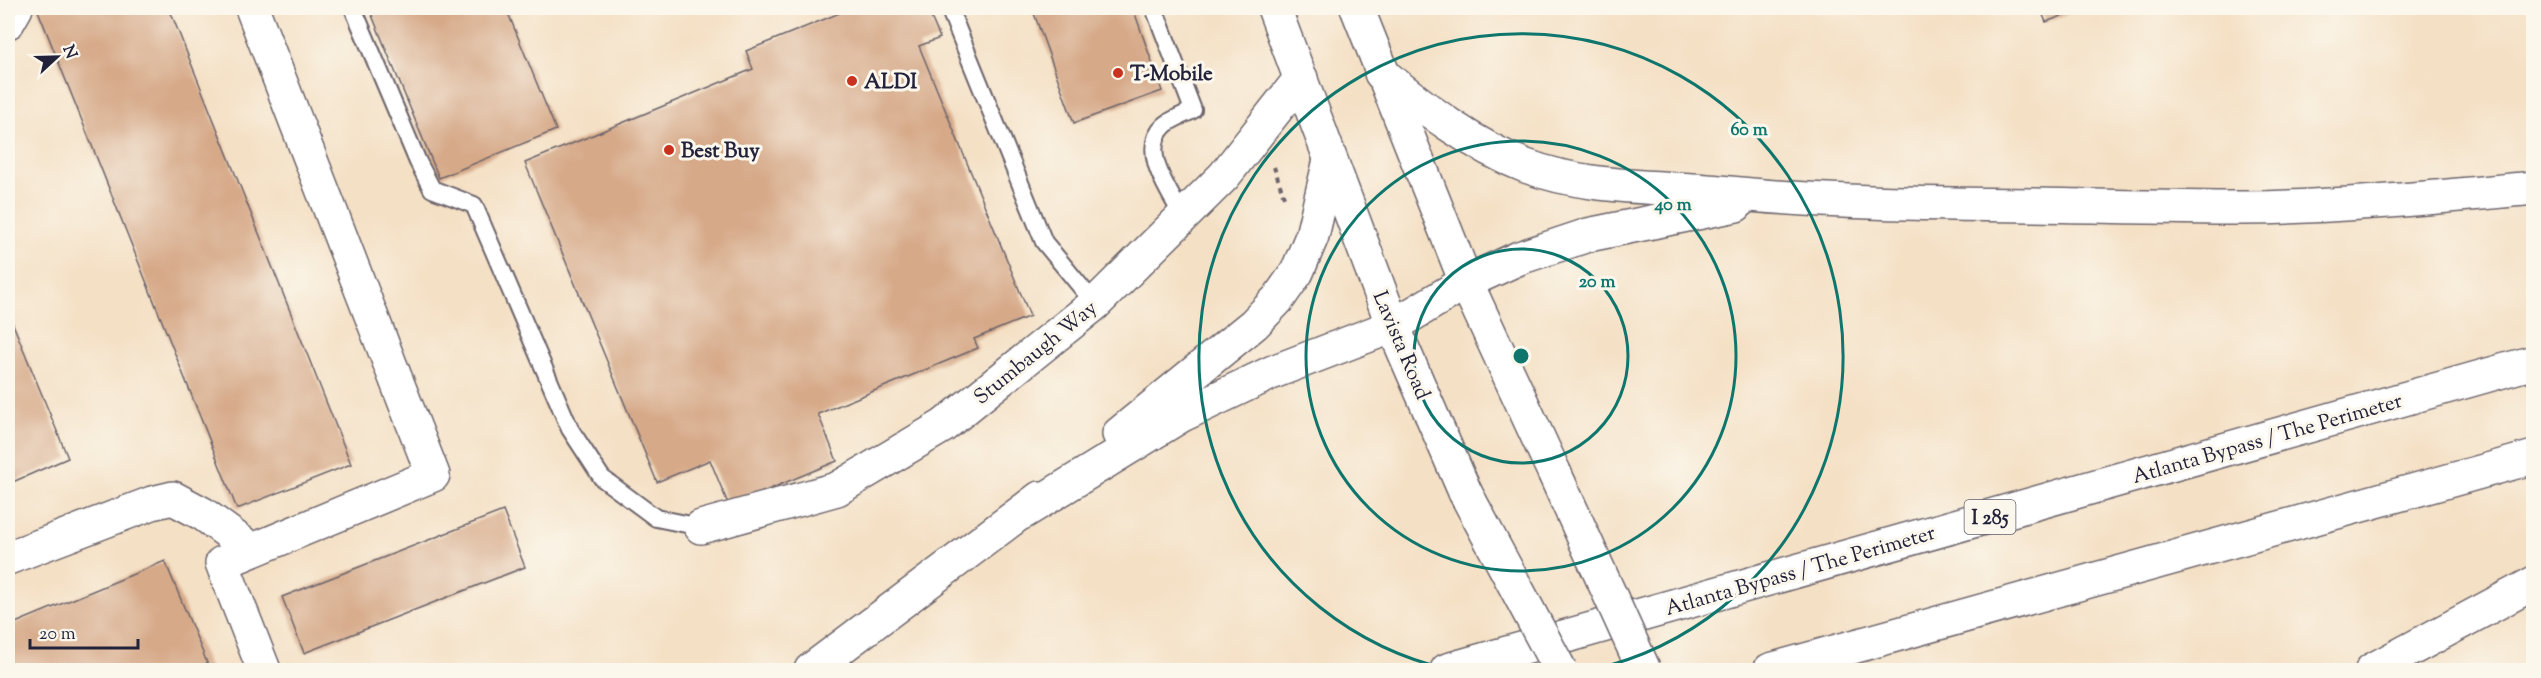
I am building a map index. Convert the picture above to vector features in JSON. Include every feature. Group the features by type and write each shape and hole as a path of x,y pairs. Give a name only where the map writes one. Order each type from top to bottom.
{"main road":[{"path":"8,22 16,8"},
{"path":"252,8 433,475 222,562 264,670"},
{"name":"Lavista Road","path":"1274,8 1393,326 1465,492 1560,670"},
{"path":"1357,8 1466,282 1644,670"},
{"path":"1381,73 1432,114 1497,154 1558,176 1625,186 1773,198 1958,205 2244,208 2411,199 2534,188"},
{"name":"Stumbaugh Way","path":"701,527 837,489 943,426 1095,304 1224,176 1300,78"},
{"path":"811,670 1022,513 1254,324 1278,299 1297,272 1312,236 1330,160"},
{"path":"1022,513 1182,416 1273,372 1393,326 1466,282 1519,258 1588,235 1773,198"},
{"name":"Atlanta Bypass / The Perimeter","path":"1447,670 2534,362"},
{"path":"1770,670 2534,458"},
{"path":"8,558 152,503 173,498 203,514 252,550"},
{"path":"2372,670 2534,583"}],"lane":[{"path":"353,8 418,162 432,189 474,205 570,429 602,478 656,518 701,527"},
{"path":"949,8 1044,242 1095,304"},
{"path":"1154,8 1193,110 1165,125 1156,136 1154,149 1158,168 1183,217"}],"path":[{"path":"1272,160 1284,198"}],"building":[{"path":"37,8 169,8 351,464 237,509"},
{"path":"369,8 506,8 556,130 439,178"},
{"path":"852,8 927,8 940,38 919,46 1030,316 974,339 978,348 818,414 837,461 729,506 710,460 657,482 525,163 753,69 746,51"},
{"path":"1032,8 1133,8 1162,91 1074,123"},
{"path":"2040,8 2074,8 2075,11 2046,22"},
{"path":"8,312 68,458 8,484"},
{"path":"503,511 525,567 304,653 282,597"},
{"path":"165,561 210,670 8,670 8,626"}],"place":[{"name":"T-Mobile","path":"1118,73"},
{"name":"ALDI","path":"852,81"},
{"name":"Best Buy","path":"669,150"}]}
